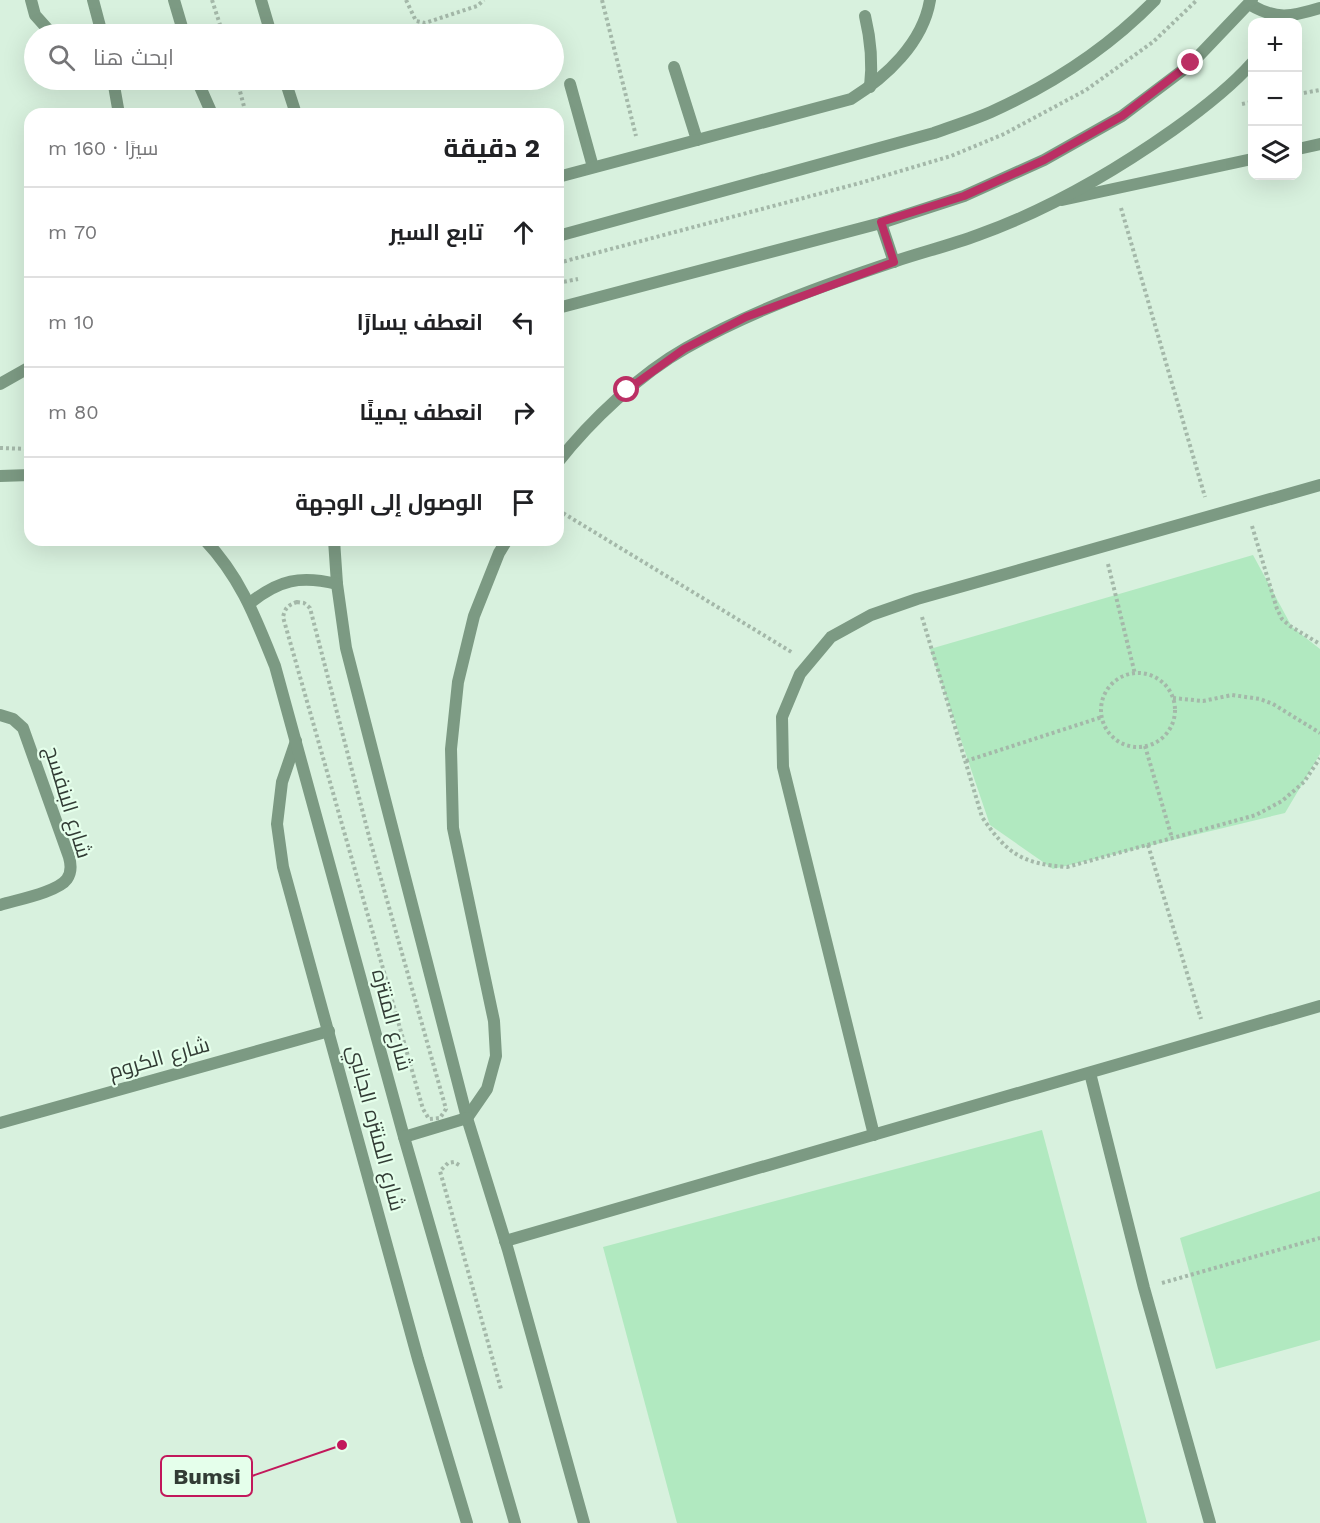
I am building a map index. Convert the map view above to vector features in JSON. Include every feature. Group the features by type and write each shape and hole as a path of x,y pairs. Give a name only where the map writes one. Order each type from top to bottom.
{"street":[{"path":"31,0 34,15 43,24"},
{"path":"93,0 99,24"},
{"path":"174,0 181,24"},
{"path":"261,0 268,24"},
{"path":"564,175 851,99 870,87 896,65 915,37 930,0"},
{"path":"564,234 934,133 991,112 1045,84 1096,51 1155,0"},
{"path":"1293,18 1311,0"},
{"path":"564,306 881,222 964,196 1044,160 1122,116 1191,63 1250,2 1267,14 1283,18"},
{"path":"1296,18 1320,8"},
{"path":"865,16 872,51 870,87"},
{"path":"674,66 697,140"},
{"path":"564,454 576,439 627,390 684,349 746,317 894,262 978,235 1061,200 1141,153 1197,112 1248,67"},
{"path":"570,84 593,167"},
{"path":"115,90 118,108"},
{"path":"201,90 209,108"},
{"path":"288,90 294,108"},
{"path":"1302,148 1320,144"},
{"path":"1061,200 1248,160"},
{"path":"881,222 894,262"},
{"path":"0,384 24,370"},
{"path":"0,476 24,475"},
{"path":"874,1135 783,767 782,717 800,674 831,637 871,615 917,599 1320,485"},
{"name":"شارع المنتزه","path":"211,546 250,603 275,666 404,1137 515,1523"},
{"path":"334,546 346,648 467,1119 505,1241 584,1523"},
{"path":"404,1137 467,1119 487,1089 496,1056 494,1021 453,828 451,749 458,682 474,616 503,546"},
{"path":"250,603 265,591 282,583 309,579 337,584"},
{"name":"شارع البنفسج","path":"0,715 13,718 24,728 69,856 71,868 67,880 57,887 0,905"},
{"name":"شارع المنتزه الجانبي","path":"296,741 282,782 278,824 283,867 418,1359 467,1523"},
{"path":"505,1241 1320,1006"},
{"name":"شارع الكروم","path":"0,1123 329,1031"},
{"path":"1090,1073 1144,1288 1210,1523"}],"path":[{"path":"212,0 220,24"},
{"path":"406,0 416,21 425,23 477,6 484,0"},
{"path":"602,0 641,155"},
{"path":"240,90 244,108"},
{"path":"1302,93 1320,90"},
{"path":"1116,190 1210,516"},
{"path":"564,282 580,278"},
{"path":"0,448 24,449"},
{"path":"1246,506 1277,609 1290,626 1320,644"},
{"path":"564,514 809,664"},
{"path":"1103,546 1135,674"},
{"path":"917,599 982,817 997,839 1017,855 1041,865 1067,867 1256,815 1282,801 1304,782 1320,758"},
{"path":"304,603 310,608 373,851 446,1109 440,1118 434,1120 429,1119 423,1109 283,617 284,610 290,604 304,603"},
{"path":"1147,674 1158,679 1167,687 1173,698 1176,710 1167,734 1157,742 1145,746 1134,747 1123,744 1106,728 1102,717 1104,699 1113,684 1123,677 1147,674"},
{"path":"1173,698 1203,700 1232,695 1260,699 1273,704 1320,733"},
{"path":"966,761 1102,717"},
{"path":"1145,746 1172,838"},
{"path":"1148,844 1207,1038"},
{"path":"440,1171 503,1398"},
{"path":"1144,1288 1320,1238"}],"green space":[{"path":"1253,555 1292,627 1320,649 1320,754 1285,813 1053,869 990,825 930,649"},
{"path":"1042,1130 1147,1523 677,1523 603,1247"},
{"path":"1320,1191 1320,1340 1216,1369 1180,1238"}],"place":[{"name":"Bumsi","path":"342,1445"}],"route":[{"path":"627,390 684,349 746,317 894,262 881,222 964,196 1044,160 1122,116 1191,63"}]}
